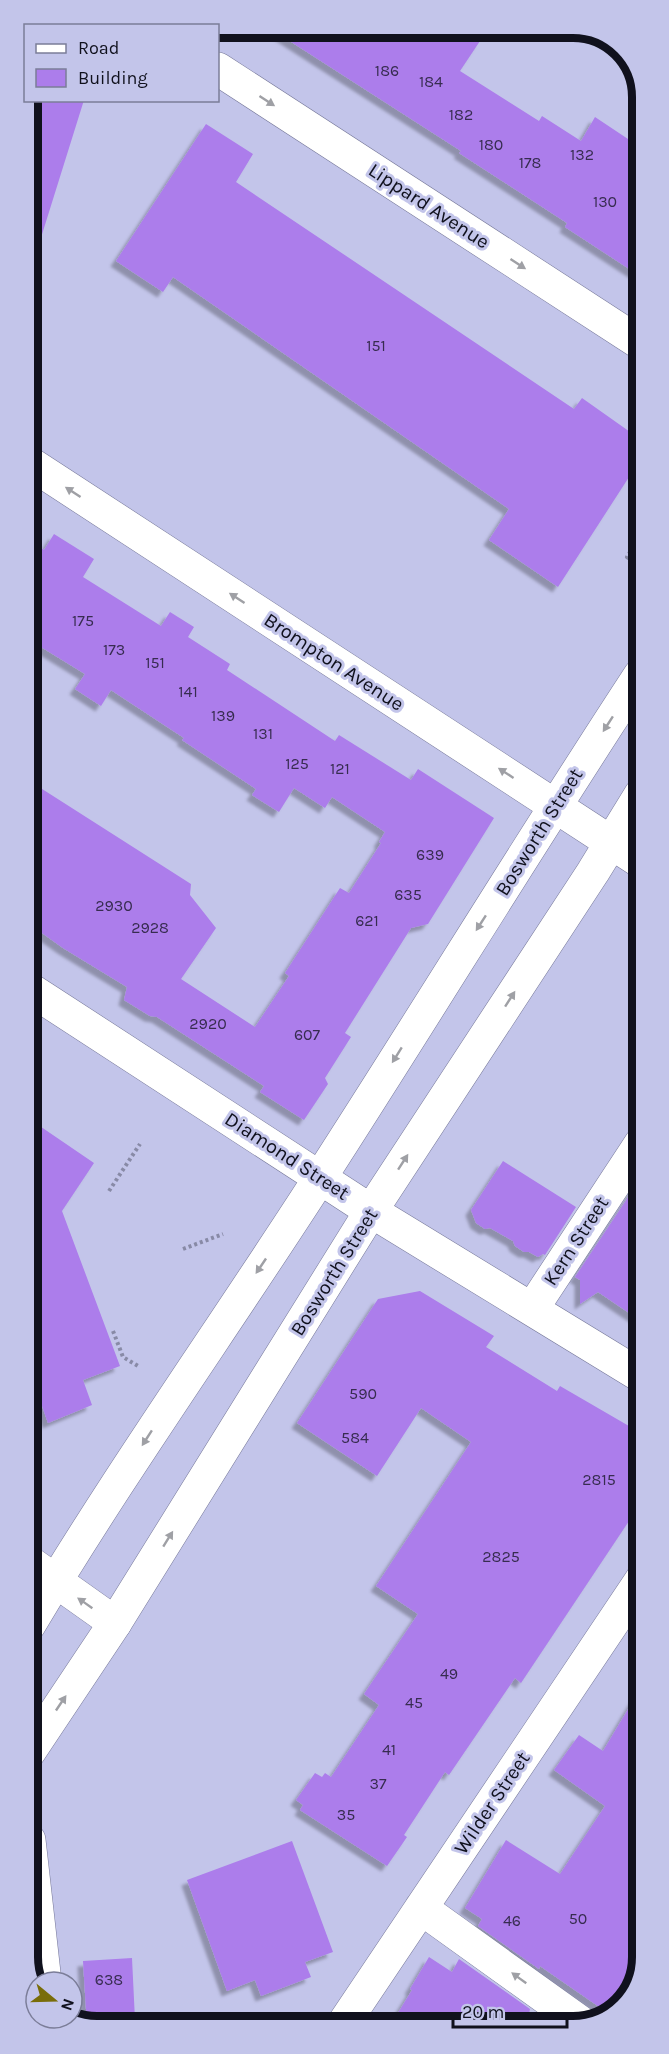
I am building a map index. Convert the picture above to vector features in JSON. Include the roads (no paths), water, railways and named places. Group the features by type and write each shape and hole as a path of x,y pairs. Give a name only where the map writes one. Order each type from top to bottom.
{"main road":[{"name":"Lippard Avenue","path":"219,70 632,338"},
{"name":"Brompton Avenue","path":"37,468 632,856"},
{"name":"Bosworth Street","path":"37,1612 179,1389 320,1178 632,687"},
{"name":"Bosworth Street","path":"37,1740 114,1623 371,1211 612,843 632,808"},
{"name":"Diamond Street","path":"37,994 371,1211 632,1371"},
{"name":"Kern Street","path":"531,1309 632,1157"},
{"path":"37,1568 114,1623"},
{"name":"Wilder Street","path":"349,2016 632,1595"},
{"path":"421,1908 571,2016"},
{"path":"37,1911 44,1970"}]}
